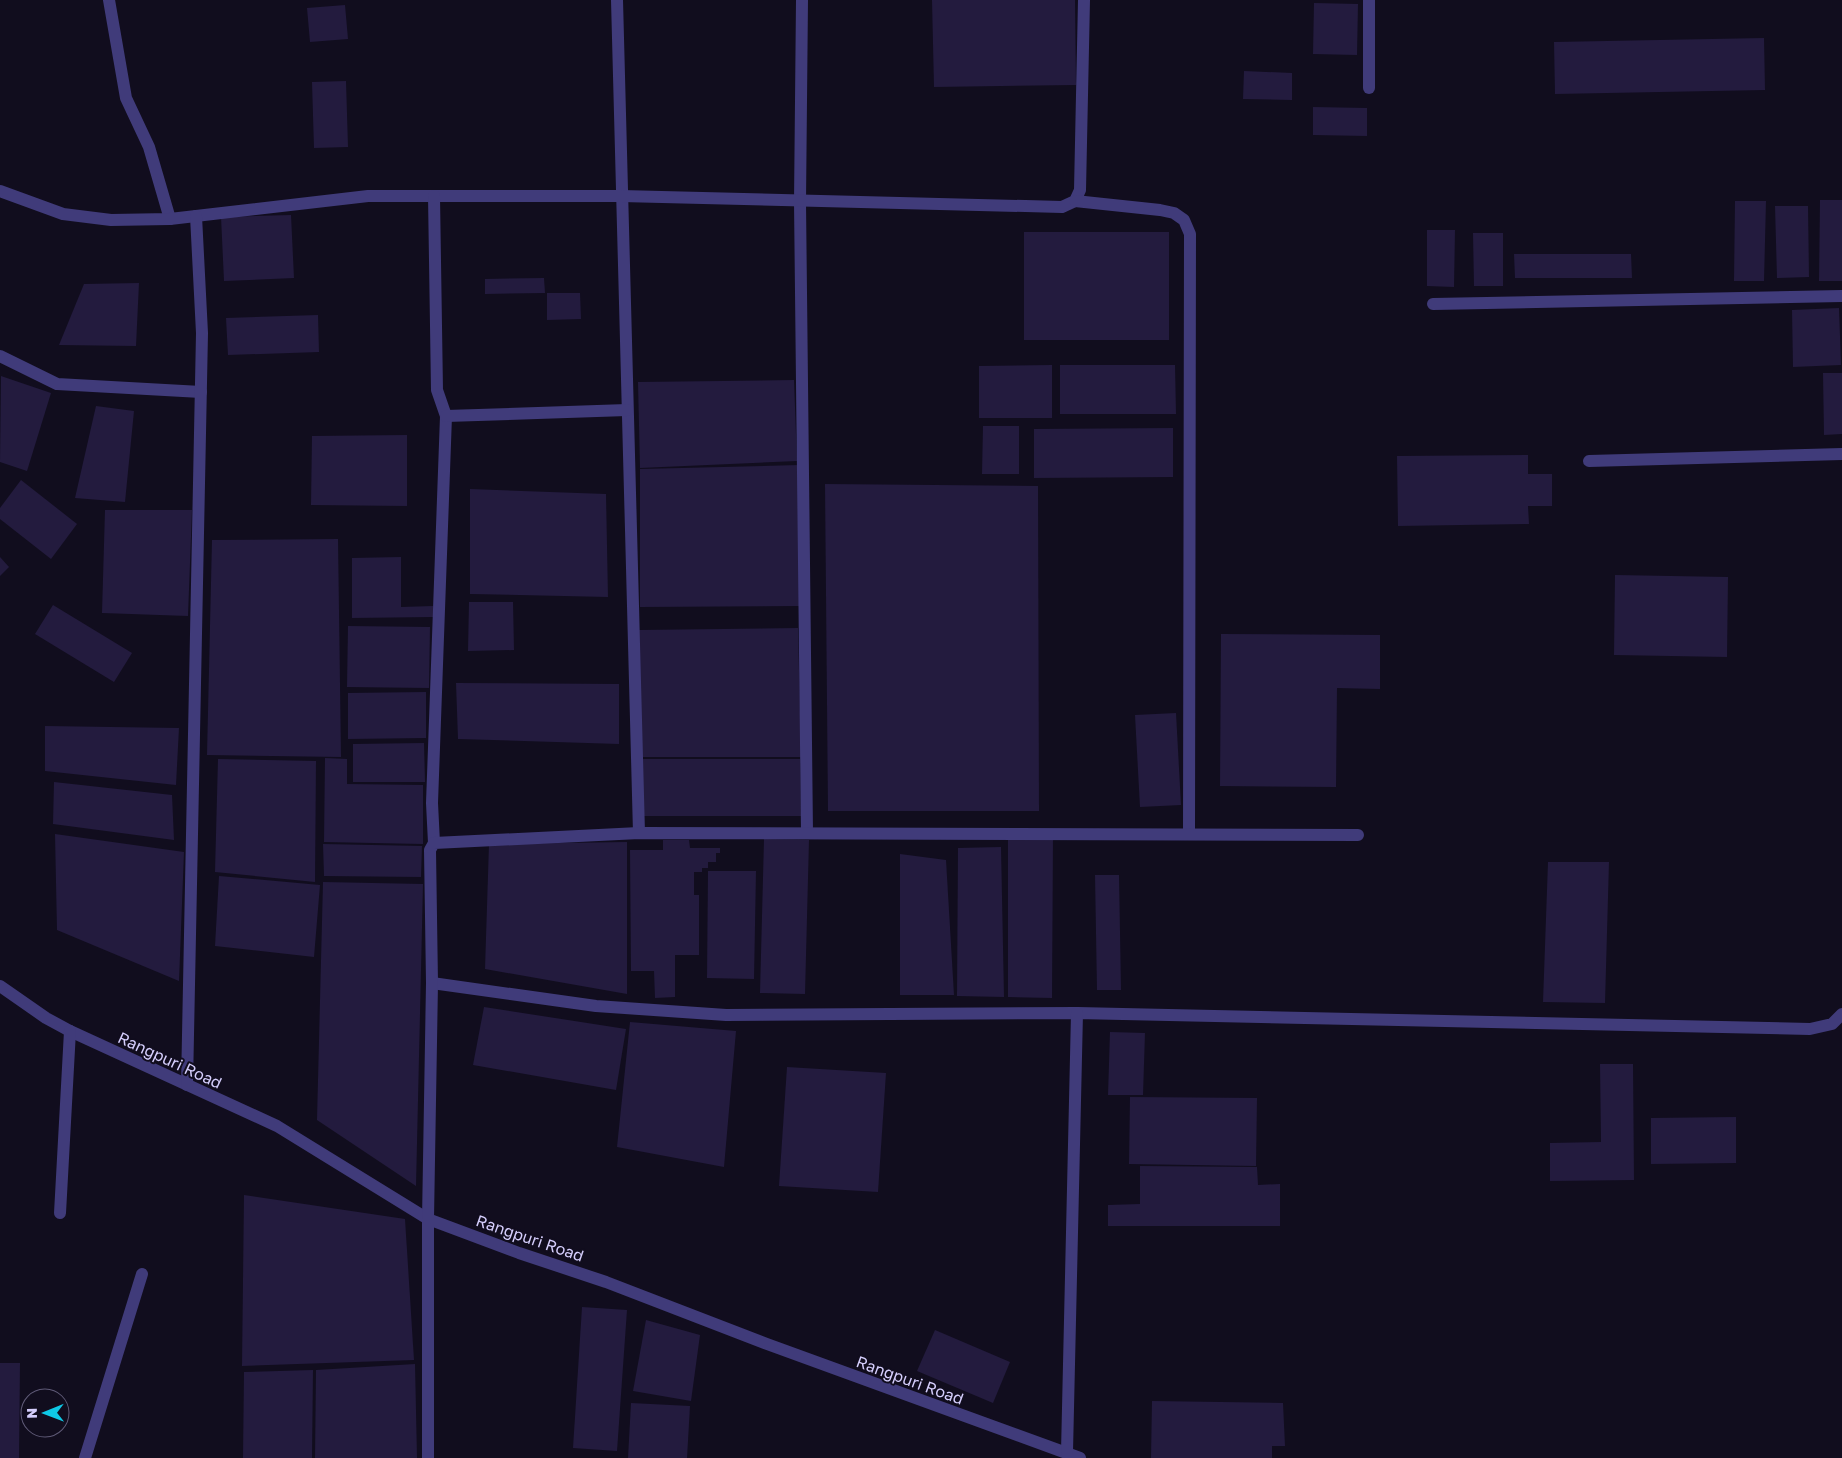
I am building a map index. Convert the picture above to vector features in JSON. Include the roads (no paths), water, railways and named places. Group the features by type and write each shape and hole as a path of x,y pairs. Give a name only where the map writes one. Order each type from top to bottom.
{"street":[{"path":"109,0 126,98 149,147 170,219"},
{"path":"618,0 621,196 639,833"},
{"path":"802,0 800,202 807,833"},
{"path":"1075,201 1080,190 1084,0"},
{"path":"1368,0 1369,88"},
{"path":"0,191 63,214 111,220 170,219 368,196 621,196 800,202 1062,207 1075,201 1174,213 1184,220 1190,234 1189,834"},
{"path":"428,1458 428,1219 432,983 430,850 434,843 432,803 446,416 437,390 434,196"},
{"path":"187,1085 202,333 196,216"},
{"path":"1433,304 1842,296"},
{"path":"0,356 57,384 200,392"},
{"path":"446,416 627,410"},
{"path":"1589,461 1842,454"},
{"path":"434,843 639,833 1358,835"},
{"path":"432,983 588,1005 726,1015 1077,1013 1810,1029 1832,1024 1842,1014"},
{"name":"Rangpuri Road","path":"0,986 70,1032 277,1126 428,1219 606,1282 941,1409 1080,1458"},
{"path":"1067,1452 1077,1013"},
{"path":"60,1213 70,1032"},
{"path":"85,1458 142,1274"}]}
